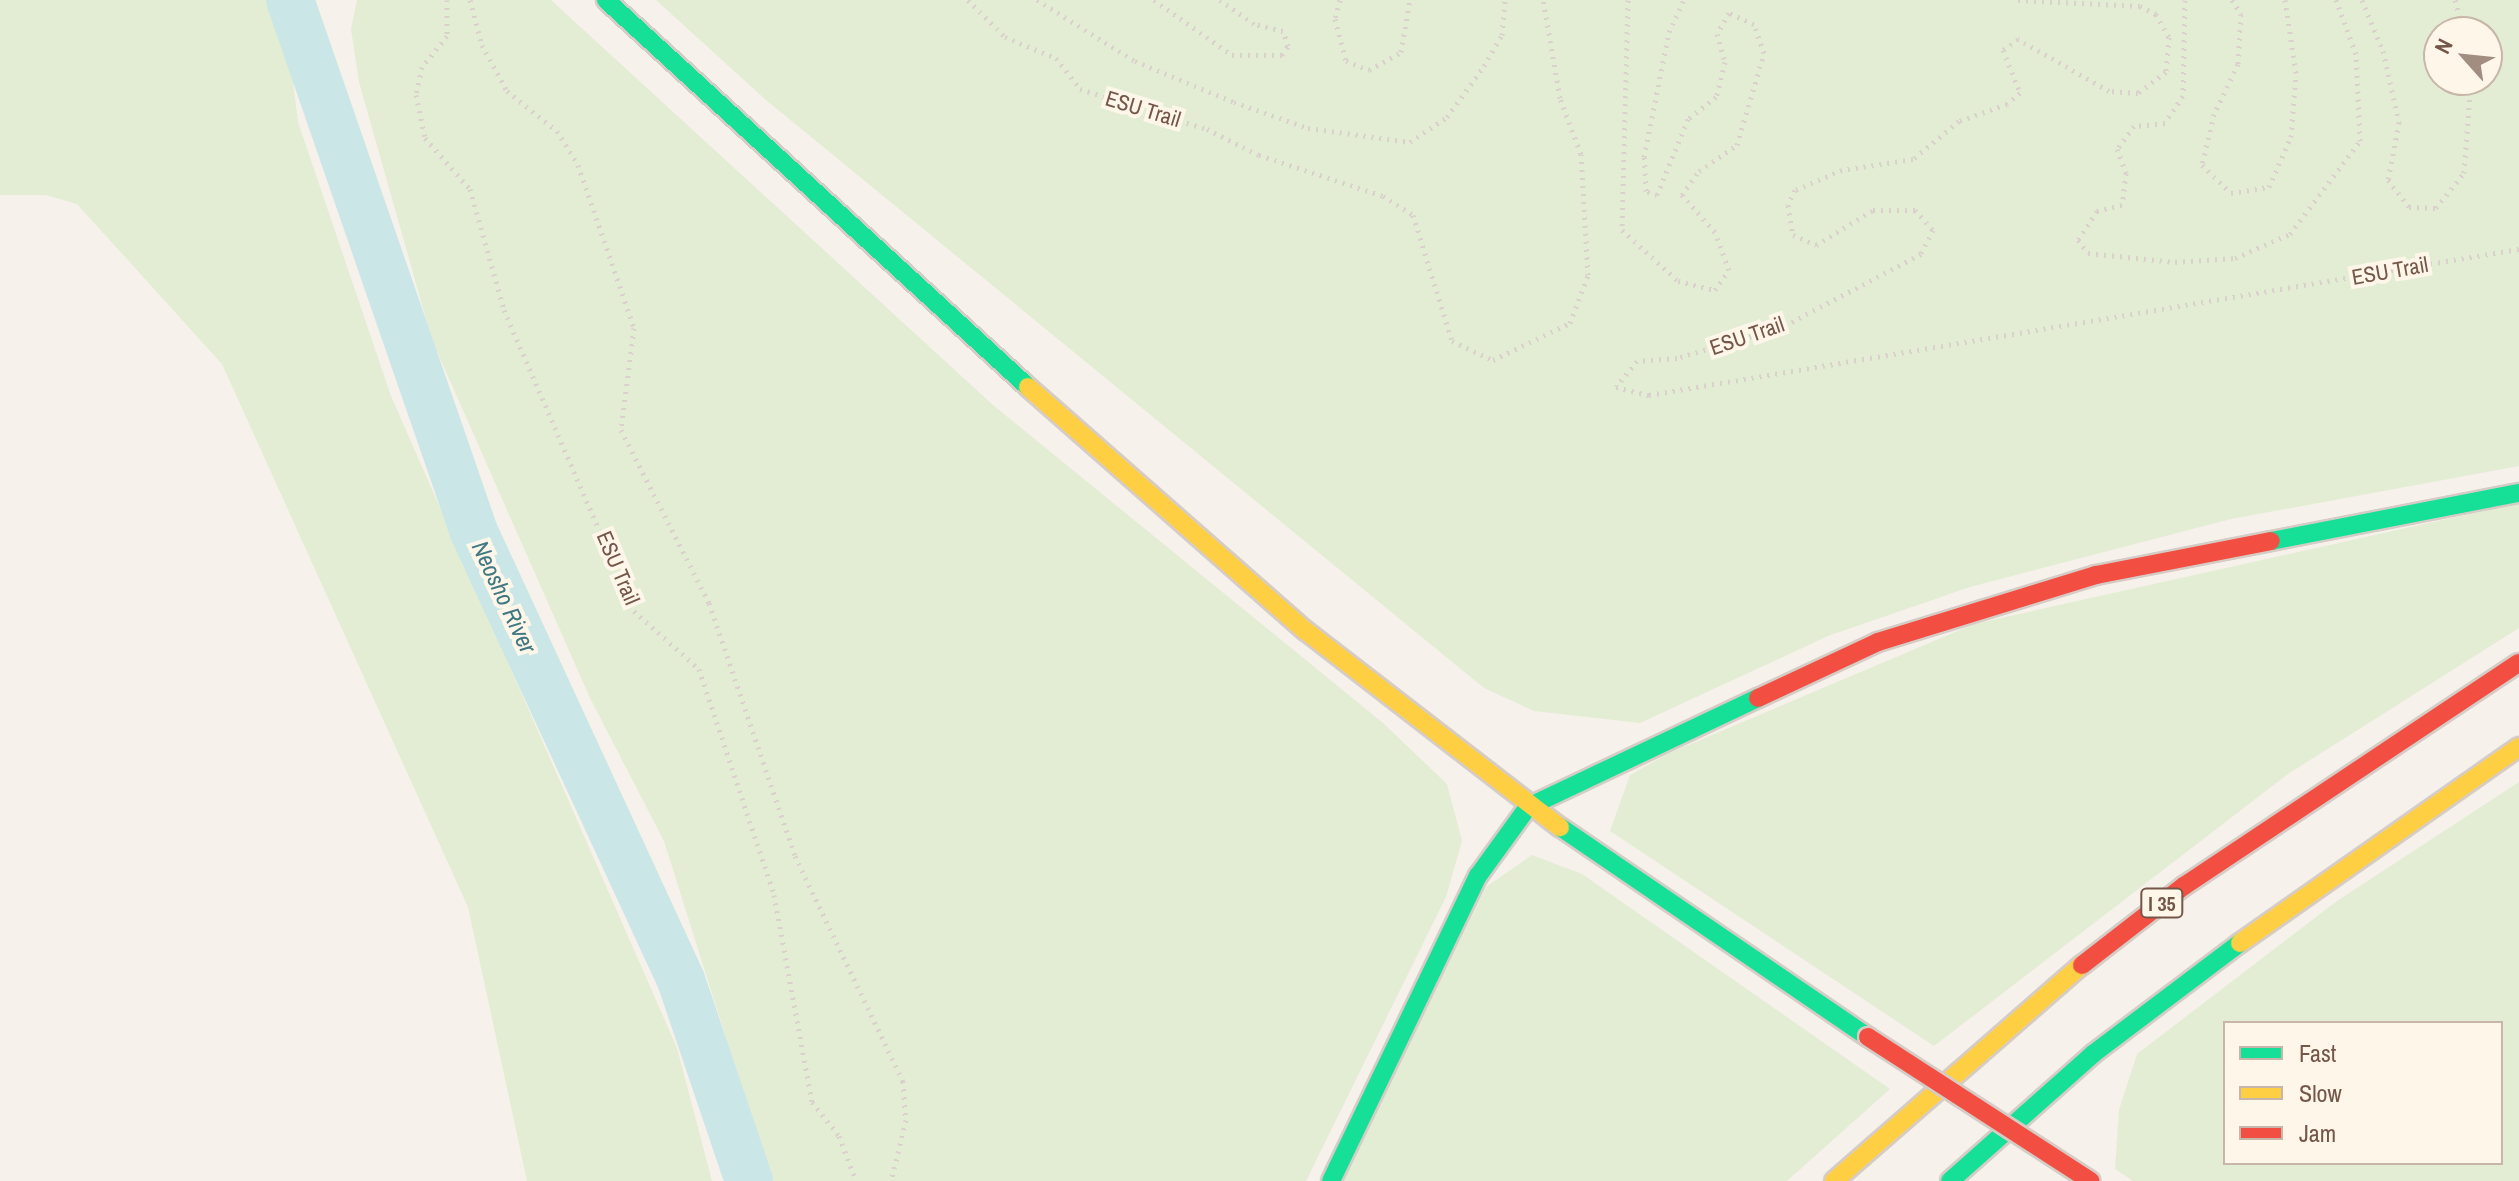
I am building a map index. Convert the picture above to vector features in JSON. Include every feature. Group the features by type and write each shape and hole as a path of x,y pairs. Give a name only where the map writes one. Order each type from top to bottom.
{"main road":[{"path":"606,0 959,327 1294,621 1528,807 1868,1037 2091,1181"},
{"path":"1331,1181 1478,876 1528,807 1878,642 2096,575 2519,493"},
{"name":"I 35","path":"1834,1181 2049,991 2184,886 2519,663"},
{"path":"1950,1181 2093,1054 2212,963 2519,747"}],"path":[{"name":"ESU Trail","path":"447,0 447,36 422,67 416,95 425,138 470,189 504,310 634,611 699,669 774,895 812,1102 839,1136 856,1181"},
{"path":"470,0 482,45 507,91 557,131 578,165 634,328 621,430 709,603 795,856 903,1081 906,1120 891,1181"},
{"name":"ESU Trail","path":"968,0 1005,37 1056,58 1080,89 1207,129 1273,160 1383,196 1413,215 1452,341 1493,360 1570,323 1588,275 1581,154 1560,98 1543,0"},
{"name":"ESU Trail","path":"1037,0 1135,61 1234,102 1308,128 1410,142 1447,117 1484,66 1502,35 1505,0"},
{"path":"1154,0 1232,55 1282,55 1288,46 1283,31 1254,24 1220,0"},
{"path":"1340,0 1335,19 1346,61 1369,70 1401,52 1410,0"},
{"path":"1628,0 1622,230 1678,281 1715,290 1729,270 1720,244 1682,195 1699,171 1737,145 1764,53 1754,24 1729,13 1717,34 1725,62 1716,97 1688,119 1657,195 1646,191 1644,157 1669,32 1684,0"},
{"name":"ESU Trail","path":"2018,0 2140,6 2156,14 2169,37 2166,72 2138,93 2109,91 2018,39 2003,50 2020,93 2007,104 1959,121 1913,159 1842,170 1795,190 1788,205 1793,235 1816,245 1873,210 1915,210 1933,230 1921,254 1782,327 1677,358 1637,361 1616,387 1649,395 2519,249"},
{"path":"2185,0 2183,96 2165,123 2134,126 2117,149 2126,173 2122,205 2097,211 2078,240 2088,253 2175,262 2235,258 2290,234 2360,141 2356,54 2336,0"},
{"path":"2232,0 2241,14 2238,64 2214,114 2202,165 2231,193 2269,187 2291,137 2296,73 2285,0"},
{"path":"2362,0 2383,51 2399,122 2388,180 2409,207 2436,208 2464,173 2470,96"}],"green space":[{"path":"0,0 283,0 298,122 391,396 677,1048 712,1181 527,1181 468,907 222,364 77,204 46,195 0,195"},
{"path":"357,0 551,0 993,405 1383,723 1447,784 1462,841 1446,897 1306,1181 771,1181 664,841 590,698 432,340 359,82 351,29"},
{"path":"656,0 2519,0 2519,466 2231,519 1970,587 1828,636 1640,723 1534,711 1484,688 766,100"},
{"path":"2519,503 2519,628 2288,774 1934,1046 1610,831 1630,775 1667,754 1974,624"},
{"path":"2519,782 2519,1181 2133,1181 2115,1169 2119,1110 2137,1054 2337,901"},
{"path":"1532,855 1582,874 1890,1089 1787,1181 1342,1181 1486,887"}],"waterway":[{"name":"Neosho River","path":"290,0 474,532 681,980 749,1181"}],"traffic: fast":[{"path":"606,0 1028,387"},
{"path":"2271,541 2519,493"},
{"path":"1331,1181 1478,876 1528,807 1758,698"},
{"path":"1560,827 1868,1037"},
{"path":"1950,1181 2093,1054 2240,943"}],"traffic: slow":[{"path":"1028,387 1306,631 1560,827"},
{"path":"2240,943 2519,747"},
{"path":"1834,1181 2082,965"}],"traffic: jam":[{"path":"1758,698 1878,642 2096,575 2271,541"},
{"path":"2082,965 2184,886 2519,663"},
{"path":"1868,1037 2091,1181"}]}
